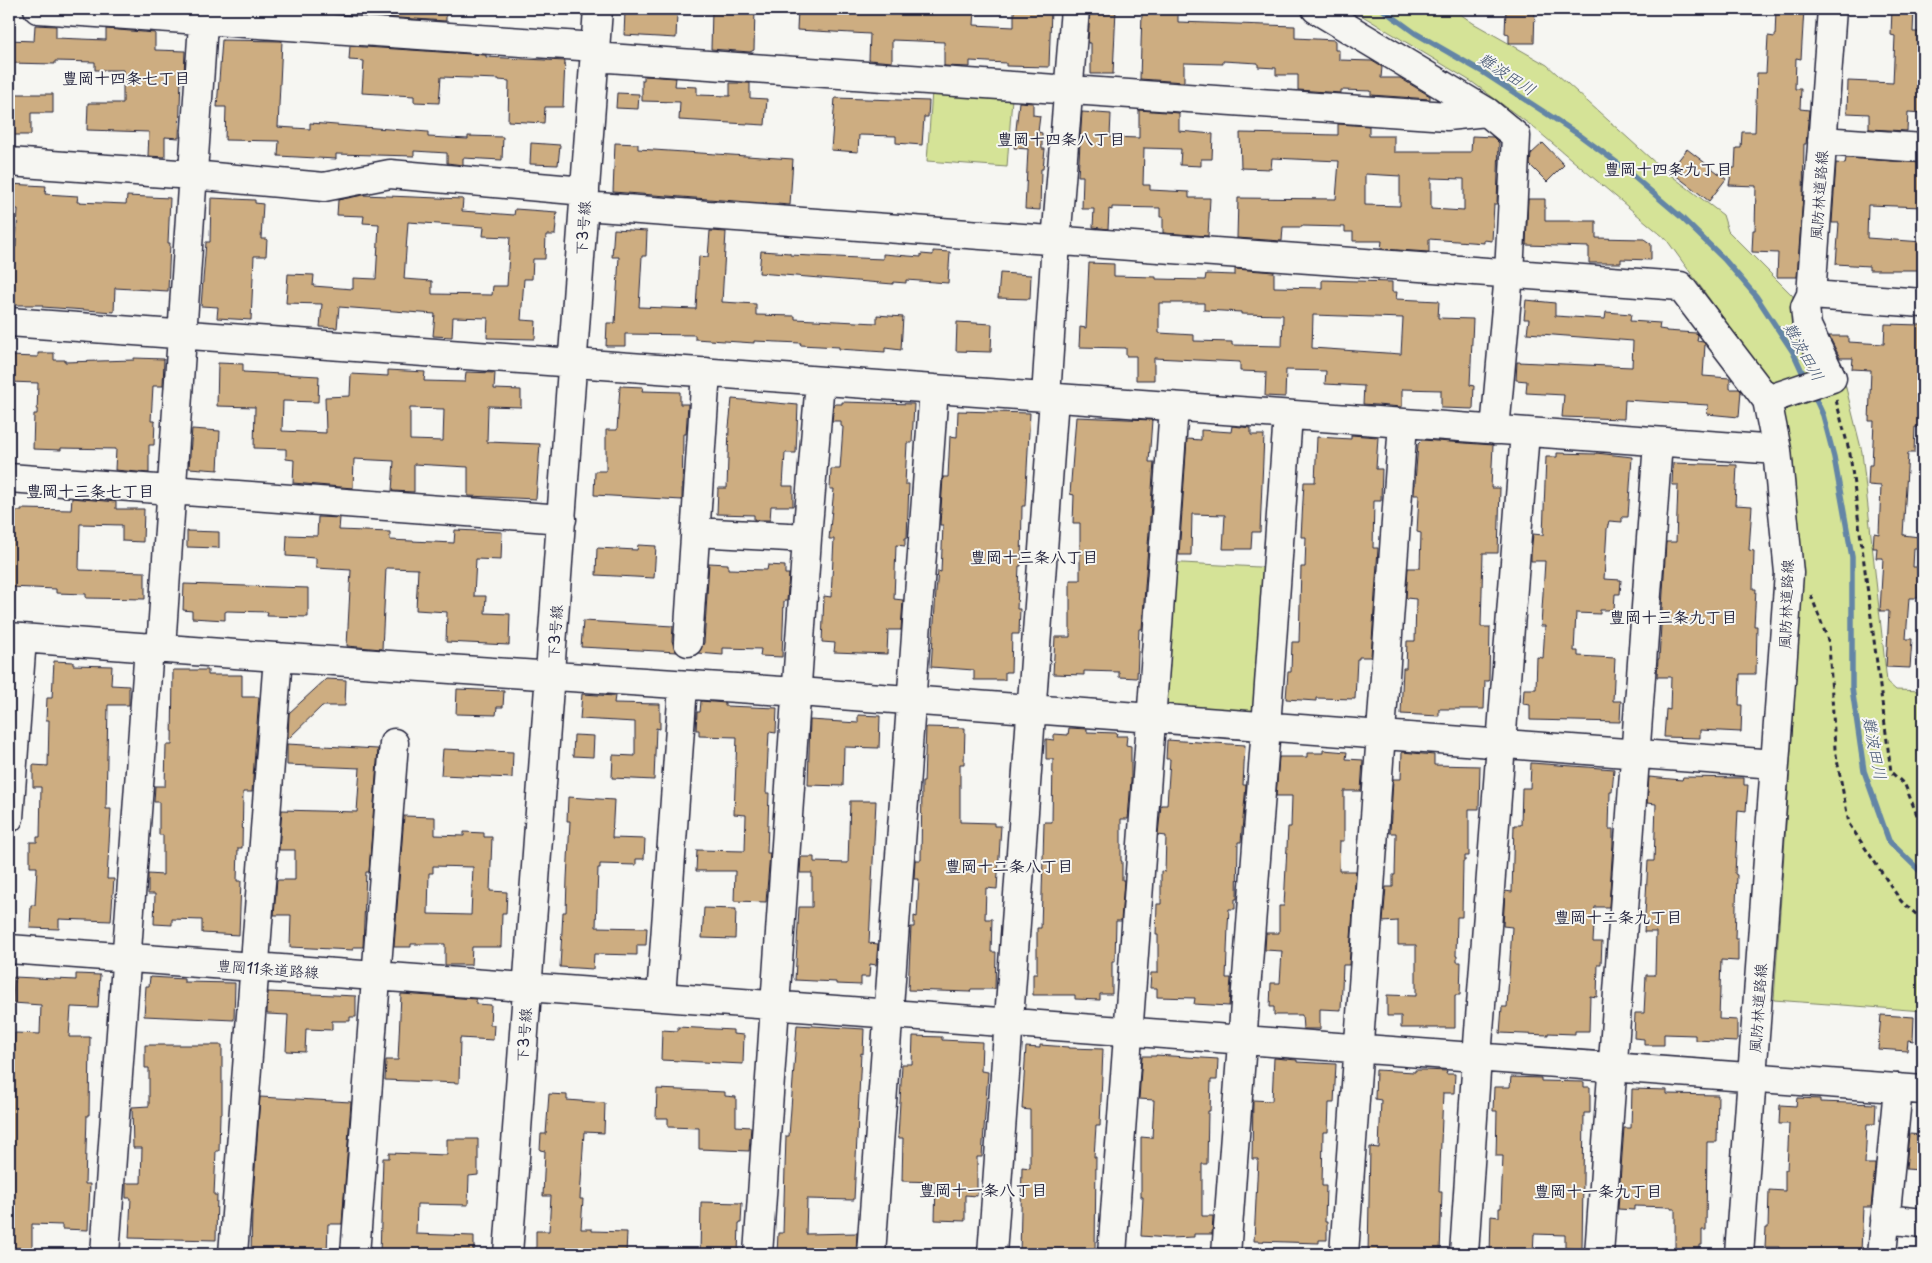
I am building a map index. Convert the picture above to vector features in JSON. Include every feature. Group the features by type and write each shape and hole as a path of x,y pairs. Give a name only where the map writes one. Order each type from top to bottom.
{"street":[{"path":"38,9 204,15 595,52 1447,116 1487,112"},
{"name":"下3号線","path":"508,1254 598,9"},
{"path":"992,1254 1033,710 1050,397 1056,242 1075,9"},
{"path":"1316,9 1487,112 1516,136 1509,274 1495,430"},
{"name":"風防林道路線","path":"1828,379 1807,326 1805,306 1811,295 1832,9"},
{"path":"105,1254 127,957 171,490 204,15"},
{"path":"1822,141 1923,148"},
{"path":"9,162 324,186 390,174 584,199 1056,242 1680,286 1776,397 1828,379"},
{"path":"1811,295 1923,303"},
{"path":"9,322 1777,450"},
{"path":"688,642 706,372"},
{"path":"758,1254 807,538 820,381"},
{"path":"871,1254 890,1015 934,389"},
{"name":"風防林道路線","path":"1739,1254 1789,573 1777,450 1776,397"},
{"path":"1112,1254 1174,407"},
{"path":"1226,1254 1288,415"},
{"path":"1344,1254 1403,423"},
{"path":"1464,1254 1500,744 1525,432"},
{"path":"1599,1254 1658,442"},
{"path":"9,478 562,519"},
{"path":"696,532 807,538"},
{"path":"9,818 15,638 683,686 797,692 1775,764"},
{"path":"234,1254 278,657"},
{"path":"661,997 683,686"},
{"path":"355,1254 394,743"},
{"name":"豊岡11条道路線","path":"9,949 1910,1089"},
{"path":"1882,1254 1885,1219 1910,1089"},
{"path":"1885,1219 1923,1223"}],"path":[{"path":"1828,379 1850,454 1891,772 1905,784 1923,830"},
{"path":"1810,591 1829,643 1835,749 1850,824 1901,901 1923,920"}],"green space":[{"path":"1351,9 1453,9 1473,23 1547,65 1660,167 1723,215 1728,231 1792,295 1843,376 1862,452 1887,682 1896,690 1923,691 1923,1011 1774,1000 1803,574 1792,451 1779,395 1666,239 1533,127 1472,82"},
{"path":"932,91 1012,98 1007,167 927,161"},
{"path":"1163,562 1278,568 1266,727 1152,719"}],"building":[{"path":"369,9 424,11 424,9 446,9 446,21 368,16"},
{"path":"712,9 755,9 754,50 750,52 711,49"},
{"path":"798,9 975,9 974,25 1014,27 1014,9 1051,9 1049,67 1006,66 1006,63 970,61 970,67 944,66 944,42 892,40 892,62 869,60 870,34 797,30"},
{"path":"1090,9 1116,9 1113,74 1091,74 1091,43 1088,43"},
{"path":"1158,9 1178,9 1178,22 1295,26 1295,38 1335,40 1335,50 1339,50 1339,60 1372,61 1382,67 1381,78 1400,78 1430,96 1430,99 1371,95 1371,91 1341,90 1341,93 1298,90 1298,75 1276,75 1276,68 1258,67 1258,63 1223,61 1223,64 1184,63 1184,82 1140,79 1142,12 1158,12"},
{"path":"1506,9 1535,9 1534,43 1509,43 1509,34 1505,33"},
{"path":"1776,9 1804,9 1801,59 1796,58 1795,89 1801,89 1800,109 1809,110 1806,144 1804,144 1803,196 1797,277 1777,277 1778,253 1752,252 1753,230 1755,230 1756,186 1729,185 1732,168 1735,168 1736,148 1741,148 1742,132 1755,132 1757,73 1766,73 1768,36 1775,37"},
{"path":"1892,9 1914,9 1913,32 1923,32 1923,113 1908,112 1907,131 1869,129 1869,114 1847,113 1848,81 1893,83 1895,36 1891,35"},
{"path":"625,11 677,14 676,38 624,35"},
{"path":"35,25 56,26 56,38 106,40 106,29 155,33 155,50 185,51 184,77 181,77 179,138 165,137 165,157 148,156 149,132 87,130 88,103 123,103 123,70 95,70 95,62 55,61 55,64 9,63 9,40 34,41"},
{"path":"222,40 282,41 278,127 310,129 310,123 428,132 428,137 468,139 468,136 503,137 502,160 463,158 463,165 447,163 447,153 414,151 414,156 336,154 336,159 278,156 279,141 225,140 226,107 217,107"},
{"path":"350,46 486,55 486,57 565,61 563,107 545,107 544,123 508,121 509,81 499,79 441,77 439,103 414,102 414,96 362,93 364,61 349,60"},
{"path":"644,76 676,78 675,86 697,87 697,95 730,96 730,83 750,83 750,98 767,99 765,125 679,120 680,102 642,101 642,80 644,80"},
{"path":"617,93 639,94 638,109 616,108"},
{"path":"9,94 53,94 53,113 31,113 31,135 9,135"},
{"path":"835,98 929,101 928,117 924,117 922,145 896,143 896,136 859,135 858,152 831,150"},
{"path":"1019,102 1033,103 1033,115 1040,116 1038,132 1042,133 1042,149 1045,149 1043,169 1041,169 1040,210 1025,209 1028,149 1014,148"},
{"path":"1139,110 1179,113 1179,131 1213,134 1212,159 1201,159 1201,166 1180,165 1181,149 1144,148 1143,185 1150,185 1150,190 1189,192 1189,198 1210,198 1208,236 1163,233 1163,217 1160,217 1160,208 1112,207 1112,210 1109,209 1108,229 1093,227 1094,209 1082,209 1083,176 1078,176 1082,112 1111,114 1110,137 1139,138"},
{"path":"1338,124 1369,126 1369,136 1394,136 1394,152 1471,152 1472,136 1493,137 1499,143 1497,204 1494,204 1492,241 1484,240 1484,243 1429,239 1429,252 1381,249 1382,241 1353,241 1353,232 1345,232 1345,227 1302,226 1283,227 1282,241 1237,238 1238,198 1336,199 1339,161 1272,158 1271,169 1241,168 1240,133 1338,135","holes":["1365,174 1400,176 1400,206 1365,205","1431,178 1464,179 1464,211 1431,209"]},
{"path":"531,143 560,145 558,165 530,164"},
{"path":"615,143 638,144 638,149 793,159 790,205 613,192"},
{"path":"1543,143 1564,165 1547,182 1530,165 1531,154"},
{"path":"1687,149 1726,179 1709,201 1670,171"},
{"path":"1846,158 1923,163 1923,207 1868,205 1867,238 1923,242 1923,266 1921,266 1921,270 1869,270 1869,266 1836,264 1839,223 1832,223 1836,163 1845,164"},
{"path":"9,184 46,186 45,194 78,196 77,202 126,204 127,196 170,198 168,291 115,288 114,312 42,307 42,305 11,305 9,247 16,247 18,209 9,209"},
{"path":"363,195 463,199 462,211 514,215 515,209 557,212 555,235 546,235 545,259 533,259 532,279 524,279 521,320 536,321 535,339 487,338 488,318 453,317 452,337 433,336 435,314 339,307 337,328 320,327 322,304 286,303 288,274 314,275 313,286 353,289 353,278 376,279 379,224 363,223 364,216 337,215 338,200","holes":["408,222 484,227 483,236 510,237 507,286 493,286 492,295 432,294 432,281 404,279"]},
{"path":"211,198 255,200 255,203 263,204 261,239 267,239 266,256 254,256 251,320 217,318 218,307 201,306 206,242 210,242"},
{"path":"1528,199 1545,199 1545,221 1596,221 1596,238 1644,239 1651,244 1651,260 1621,259 1621,263 1589,263 1589,247 1526,245"},
{"path":"614,229 647,231 646,256 642,256 639,307 696,309 699,256 708,257 710,231 726,232 722,302 756,304 756,315 795,316 795,319 877,323 877,315 903,317 901,350 885,348 885,352 800,345 801,343 754,341 754,343 695,339 695,335 625,334 625,346 606,346 607,323 615,323 619,257 612,257"},
{"path":"761,251 790,253 790,255 883,259 883,254 921,257 921,254 933,255 933,251 950,252 948,283 906,280 906,283 893,282 893,284 759,273"},
{"path":"1089,263 1114,264 1114,276 1156,277 1156,279 1205,280 1206,274 1235,275 1235,269 1274,272 1274,287 1322,288 1322,280 1392,282 1392,292 1397,292 1396,299 1439,301 1438,318 1473,319 1470,385 1474,386 1473,409 1441,408 1441,390 1402,389 1402,407 1363,404 1364,386 1325,384 1326,371 1286,370 1285,397 1265,396 1266,372 1240,371 1240,362 1154,358 1154,380 1136,380 1136,356 1126,356 1126,348 1079,347 1080,327 1086,328","holes":["1159,303 1204,303 1204,310 1241,312 1241,314 1283,315 1282,346 1232,345 1232,342 1194,341 1194,335 1159,333","1313,315 1403,318 1401,354 1312,348"]},
{"path":"1000,273 1031,275 1030,299 998,298"},
{"path":"1526,300 1555,303 1555,316 1605,319 1606,312 1631,314 1630,321 1660,323 1659,329 1666,331 1696,333 1698,335 1697,341 1705,344 1703,376 1730,378 1730,389 1739,389 1741,391 1739,417 1707,414 1708,405 1625,400 1624,419 1562,417 1564,395 1526,393 1527,381 1516,380 1517,362 1632,367 1633,341 1527,333 1529,319 1524,319"},
{"path":"957,322 992,324 991,352 956,351"},
{"path":"1885,324 1922,325 1923,428 1915,427 1914,453 1908,453 1903,535 1919,537 1919,548 1914,548 1913,567 1920,567 1918,598 1909,598 1906,639 1912,639 1910,668 1886,667 1889,611 1880,611 1883,558 1876,558 1877,548 1873,548 1874,533 1879,534 1881,486 1868,485 1869,465 1872,465 1874,421 1869,421 1871,370 1852,369 1853,358 1840,358 1829,336 1848,336 1848,342 1884,344"},
{"path":"38,353 54,353 54,360 65,360 65,362 134,360 134,358 164,359 163,386 153,386 151,421 155,421 154,445 149,445 149,473 115,470 116,449 33,449 34,414 37,414 38,383 9,382 9,356 38,357"},
{"path":"218,363 243,364 243,372 319,376 318,402 283,401 282,431 326,433 325,397 350,396 351,374 388,376 388,370 425,372 424,381 465,382 466,372 495,373 494,389 521,390 521,407 488,406 487,442 540,444 536,499 468,496 468,467 414,464 414,492 392,491 394,461 354,459 353,488 293,483 294,460 286,459 286,449 254,448 255,407 217,406","holes":["410,408 444,409 443,441 410,440"]},
{"path":"620,386 643,387 642,391 680,392 680,404 688,404 686,434 683,434 682,500 594,495 595,471 606,471 606,430 617,430"},
{"path":"732,399 798,405 796,453 785,453 783,486 793,486 793,506 771,506 770,520 754,520 754,515 717,514 718,488 727,488"},
{"path":"842,402 914,404 912,443 907,443 905,484 909,484 907,538 905,538 905,546 896,545 894,599 903,600 901,630 888,630 887,654 834,652 835,643 822,642 824,596 831,597 834,539 829,539 834,489 830,489 831,469 840,469 843,427 841,426 841,421 832,421 834,404 842,404"},
{"path":"958,411 1030,413 1025,506 1022,506 1021,566 1019,566 1017,609 1020,609 1019,634 1012,634 1011,672 1005,672 1005,680 974,680 974,670 931,667 938,571 941,572 943,525 940,525 943,477 948,477 950,436 957,437"},
{"path":"1076,417 1152,420 1149,462 1154,462 1142,629 1139,629 1137,678 1119,677 1119,672 1084,671 1084,675 1053,674 1055,637 1070,637 1070,580 1080,580 1080,523 1073,523 1074,495 1070,494"},
{"path":"1232,426 1251,428 1251,435 1264,435 1260,532 1252,532 1251,549 1223,549 1225,515 1192,514 1191,555 1179,555 1187,439 1201,440 1201,430 1231,432"},
{"path":"192,429 220,431 218,470 189,468"},
{"path":"1351,435 1378,437 1376,469 1382,469 1381,501 1374,501 1373,548 1378,548 1371,657 1359,657 1357,659 1355,699 1316,698 1316,701 1286,699 1288,672 1291,672 1292,642 1299,642 1301,567 1305,567 1306,537 1301,537 1304,482 1315,482 1317,437 1351,439"},
{"path":"1422,440 1493,445 1491,488 1500,488 1498,553 1483,553 1481,627 1490,627 1489,681 1485,681 1484,709 1439,709 1439,716 1401,714 1403,668 1406,668 1407,641 1415,641 1416,599 1406,598 1408,568 1420,568 1421,533 1417,532 1419,495 1414,495 1418,444"},
{"path":"1557,453 1596,453 1632,457 1628,517 1622,517 1622,522 1609,521 1607,529 1604,579 1621,580 1620,594 1615,594 1614,610 1600,610 1600,614 1576,613 1574,651 1578,651 1578,656 1615,658 1613,701 1621,701 1620,722 1530,720 1530,705 1523,704 1524,689 1536,689 1537,657 1543,658 1545,626 1541,626 1545,561 1531,561 1531,554 1533,534 1543,535 1546,457 1557,457"},
{"path":"1673,463 1737,465 1735,505 1752,506 1749,550 1754,551 1753,589 1756,589 1754,626 1757,626 1756,674 1740,674 1739,705 1742,705 1741,732 1700,730 1700,738 1664,737 1666,709 1670,710 1671,677 1657,677 1666,542 1676,542 1678,485 1672,485"},
{"path":"72,498 116,502 116,509 144,509 143,542 122,541 122,525 80,524 79,568 80,570 145,572 145,599 86,598 86,594 56,593 56,589 9,587 11,511 22,511 22,509 71,510"},
{"path":"318,517 340,518 339,530 390,532 390,540 454,543 455,530 502,532 501,560 476,559 474,596 486,596 485,613 510,614 509,645 446,642 447,612 416,610 418,569 386,568 382,649 347,646 351,570 316,568 316,558 286,556 287,535 317,536"},
{"path":"187,531 219,532 219,548 187,547"},
{"path":"638,545 656,546 654,578 596,575 597,548 637,550"},
{"path":"709,563 728,564 728,569 767,570 768,565 785,566 785,574 789,574 787,601 784,601 782,657 760,656 761,649 723,648 723,655 698,653 704,643"},
{"path":"184,584 308,588 308,617 267,616 268,612 227,611 225,612 225,620 192,618 192,611 183,610"},
{"path":"583,621 673,626 672,641 677,652 581,647"},
{"path":"54,661 73,662 73,665 112,666 111,685 129,686 129,705 108,705 106,809 111,809 107,879 114,879 111,921 59,919 59,929 30,928 31,905 35,905 37,867 30,867 30,842 37,842 37,837 40,837 41,787 33,787 33,765 48,766 49,720 46,720 47,698 52,698"},
{"path":"173,670 208,670 208,675 242,675 242,697 259,697 252,792 243,792 242,848 238,848 237,881 241,881 239,935 202,933 202,920 172,919 172,925 154,924 155,894 148,894 148,874 163,875 163,835 159,835 159,802 154,802 155,786 165,786 166,745 172,745"},
{"path":"326,679 346,680 345,706 322,706 288,739 289,713"},
{"path":"457,689 504,691 503,707 497,707 496,715 456,714"},
{"path":"582,694 615,696 614,703 660,704 660,729 656,728 654,780 612,778 613,755 635,756 635,722 580,719"},
{"path":"701,701 725,703 725,706 777,708 776,733 769,732 766,793 769,793 767,853 770,853 766,902 734,901 735,871 696,871 697,850 745,851 746,815 734,814 737,737 699,736 699,730 696,730 697,712 700,712"},
{"path":"858,715 880,716 879,748 844,747 843,786 808,785 810,720 858,723"},
{"path":"926,727 965,728 964,764 960,764 960,822 994,823 994,826 1001,826 997,889 986,888 985,919 992,919 991,952 996,952 995,989 971,989 970,992 908,990 911,927 914,927 914,916 917,917 919,879 914,879 915,860 921,860 922,782 924,782"},
{"path":"1069,728 1087,729 1087,732 1117,733 1116,736 1127,736 1126,745 1131,746 1128,819 1121,819 1121,861 1122,880 1124,880 1121,921 1116,921 1115,961 1112,961 1112,994 1100,994 1100,1000 1075,999 1075,995 1033,995 1033,974 1037,974 1037,928 1041,928 1044,822 1052,822 1053,759 1046,759 1046,739 1054,740 1054,734 1068,735"},
{"path":"574,735 594,736 593,757 573,756"},
{"path":"1167,740 1245,745 1243,785 1246,785 1241,842 1238,842 1237,899 1235,899 1235,909 1229,909 1226,978 1231,978 1229,1006 1194,1004 1195,998 1157,997 1157,988 1150,988 1151,973 1158,973 1157,904 1161,904 1161,871 1165,872 1166,836 1158,835 1161,805 1167,805 1170,759 1166,759"},
{"path":"287,744 378,749 369,872 366,872 363,947 353,947 353,950 290,947 291,915 274,915 277,880 295,880 295,850 279,850 282,810 357,812 360,768 287,765"},
{"path":"443,749 513,752 512,778 441,775"},
{"path":"1323,750 1347,752 1346,759 1363,760 1361,791 1344,791 1344,841 1340,841 1339,871 1356,871 1349,965 1343,965 1341,1010 1320,1009 1320,1029 1303,1029 1302,1015 1274,1015 1274,1007 1270,1007 1271,983 1280,983 1282,951 1265,950 1266,933 1279,933 1279,906 1284,906 1288,827 1291,827 1292,796 1276,796 1279,757 1307,757 1307,753 1323,753"},
{"path":"1402,752 1434,755 1434,765 1480,766 1479,809 1469,809 1469,856 1465,856 1465,861 1463,861 1462,917 1457,917 1456,956 1457,962 1461,962 1460,995 1455,995 1455,1028 1401,1028 1401,1016 1387,1016 1387,995 1416,996 1416,945 1398,945 1398,921 1383,922 1386,887 1393,887 1393,875 1395,875 1396,833 1390,833 1393,779 1401,779"},
{"path":"1531,763 1614,769 1612,792 1610,792 1609,829 1613,829 1613,843 1609,907 1595,907 1593,942 1602,942 1601,964 1598,964 1597,997 1590,996 1589,1031 1575,1031 1575,1034 1500,1033 1502,1007 1507,1007 1512,927 1503,926 1505,891 1512,892 1514,825 1521,825 1522,788 1530,788"},
{"path":"1649,777 1682,780 1683,777 1744,778 1744,785 1748,785 1746,811 1738,810 1735,874 1737,875 1735,939 1738,939 1738,961 1721,960 1719,1019 1737,1020 1737,1042 1695,1040 1695,1035 1664,1034 1664,1045 1644,1045 1644,1039 1634,1038 1635,1013 1644,1013 1646,975 1655,975 1656,932 1644,932 1648,861 1654,861 1656,804 1647,803"},
{"path":"568,797 614,800 612,838 645,839 644,859 636,859 636,865 600,864 600,868 598,868 596,927 647,928 646,945 637,945 637,955 594,954 593,969 560,967 563,912 566,912 570,821 567,821"},
{"path":"850,801 876,801 869,943 878,944 876,965 870,964 869,977 861,977 861,985 795,980 799,907 812,907 812,873 800,873 801,857 814,857 814,862 848,863"},
{"path":"404,816 435,817 435,835 464,836 464,832 484,833 484,837 492,837 490,891 507,892 506,913 502,913 501,947 472,947 471,965 445,965 445,944 411,944 411,947 394,947","holes":["433,866 473,867 471,915 428,914 429,873 433,873"]},
{"path":"704,908 736,909 735,939 702,938"},
{"path":"76,974 100,975 98,1008 71,1007 69,1037 90,1037 89,1115 87,1115 85,1184 90,1184 88,1230 62,1229 62,1225 32,1224 32,1248 9,1248 9,1197 12,1197 12,1138 9,1137 11,1108 9,1108 9,1092 12,1092 15,1033 40,1034 41,1005 13,1003 14,977 76,980"},
{"path":"150,977 184,979 184,982 235,983 234,1020 144,1016 146,986 149,986"},
{"path":"268,992 356,996 356,1017 350,1017 350,1021 332,1021 332,1030 306,1029 305,1052 286,1051 288,1015 267,1014"},
{"path":"401,994 476,999 476,1004 491,1005 490,1025 494,1025 493,1040 460,1038 459,1083 385,1080 386,1060 398,1060"},
{"path":"1881,1015 1914,1017 1913,1041 1908,1040 1907,1051 1878,1049"},
{"path":"797,1025 864,1029 863,1054 861,1053 854,1200 807,1199 806,1234 857,1233 856,1254 777,1254 778,1233 783,1233 786,1136 789,1136"},
{"path":"678,1027 733,1030 733,1034 744,1035 743,1064 661,1060 662,1030 678,1031"},
{"path":"913,1036 942,1037 942,1040 982,1042 981,1071 988,1072 982,1157 977,1157 977,1196 965,1195 965,1221 935,1220 936,1182 902,1181 903,1138 898,1138 902,1064 912,1064"},
{"path":"145,1045 222,1045 222,1114 220,1114 219,1151 216,1151 214,1195 217,1195 216,1240 129,1238 131,1198 126,1198 126,1183 141,1183 142,1148 133,1148 132,1107 149,1106 149,1068 145,1068"},
{"path":"1040,1045 1103,1049 1100,1126 1096,1126 1094,1157 1096,1157 1095,1254 1020,1254 1022,1167 1030,1168 1030,1110 1022,1109 1026,1047 1040,1048"},
{"path":"1156,1055 1218,1059 1217,1080 1211,1080 1210,1111 1208,1111 1207,1164 1202,1164 1202,1216 1213,1216 1212,1234 1194,1234 1194,1237 1169,1238 1141,1236 1143,1197 1141,1197 1141,1137 1152,1138 1154,1100 1139,1099 1142,1056"},
{"path":"1274,1058 1297,1060 1297,1062 1336,1064 1334,1103 1329,1103 1328,1132 1323,1132 1322,1186 1326,1186 1325,1222 1327,1222 1327,1240 1319,1240 1319,1243 1254,1241 1258,1159 1252,1159 1253,1100 1272,1101"},
{"path":"1376,1070 1447,1071 1446,1074 1455,1074 1454,1093 1443,1093 1439,1192 1442,1192 1440,1254 1368,1254 1370,1147 1379,1148 1381,1100 1375,1099"},
{"path":"1511,1077 1541,1078 1541,1081 1584,1082 1584,1087 1590,1087 1590,1113 1584,1113 1582,1249 1565,1248 1565,1235 1534,1234 1533,1254 1490,1254 1491,1216 1499,1217 1499,1208 1501,1208 1503,1156 1496,1156 1497,1111 1493,1111 1494,1087 1510,1087"},
{"path":"657,1089 725,1092 725,1096 736,1097 736,1126 751,1127 749,1151 699,1149 699,1128 668,1127 668,1118 656,1118"},
{"path":"1632,1089 1667,1090 1667,1094 1718,1095 1717,1142 1707,1142 1706,1230 1702,1230 1702,1245 1699,1245 1699,1254 1675,1254 1675,1209 1671,1209 1671,1207 1634,1206 1634,1210 1618,1209 1624,1128 1631,1128"},
{"path":"549,1094 567,1095 567,1100 605,1103 604,1133 584,1132 580,1199 583,1199 581,1229 627,1232 626,1254 536,1254 536,1231 549,1231 551,1196 543,1196 545,1151 540,1150 541,1134 546,1134"},
{"path":"260,1097 351,1102 342,1224 328,1224 327,1254 260,1254 260,1252 251,1252"},
{"path":"1797,1098 1820,1099 1820,1102 1876,1104 1875,1124 1867,1124 1865,1164 1875,1164 1875,1167 1871,1207 1863,1207 1861,1252 1849,1252 1849,1254 1779,1254 1779,1247 1765,1247 1766,1228 1768,1228 1769,1190 1785,1191 1789,1124 1779,1124 1780,1105 1796,1106"},
{"path":"1909,1134 1923,1135 1920,1170 1906,1169"},
{"path":"447,1139 478,1139 478,1175 469,1176 468,1205 417,1204 416,1234 474,1236 474,1254 380,1254 383,1158 389,1158 389,1153 447,1155"},
{"path":"701,1202 742,1203 738,1254 700,1254"}],"waterway":[{"name":"難波田川","path":"1382,9 1415,33 1481,71 1578,134 1620,165 1681,217 1724,259 1756,296 1793,352 1805,378"},
{"name":"難波田川","path":"1812,391 1823,415 1834,457 1852,557 1852,688 1864,771 1889,841 1923,874"}],"district":[{"name":"豊岡十四条七丁目","path":"126,77"},
{"name":"豊岡十四条八丁目","path":"1061,138"},
{"name":"豊岡十四条九丁目","path":"1668,168"},
{"name":"豊岡十三条七丁目","path":"90,490"},
{"name":"豊岡十三条八丁目","path":"1034,556"},
{"name":"豊岡十三条九丁目","path":"1673,616"},
{"name":"豊岡十二条八丁目","path":"1009,865"},
{"name":"豊岡十二条九丁目","path":"1618,916"},
{"name":"豊岡十一条八丁目","path":"983,1189"},
{"name":"豊岡十一条九丁目","path":"1598,1190"}]}
